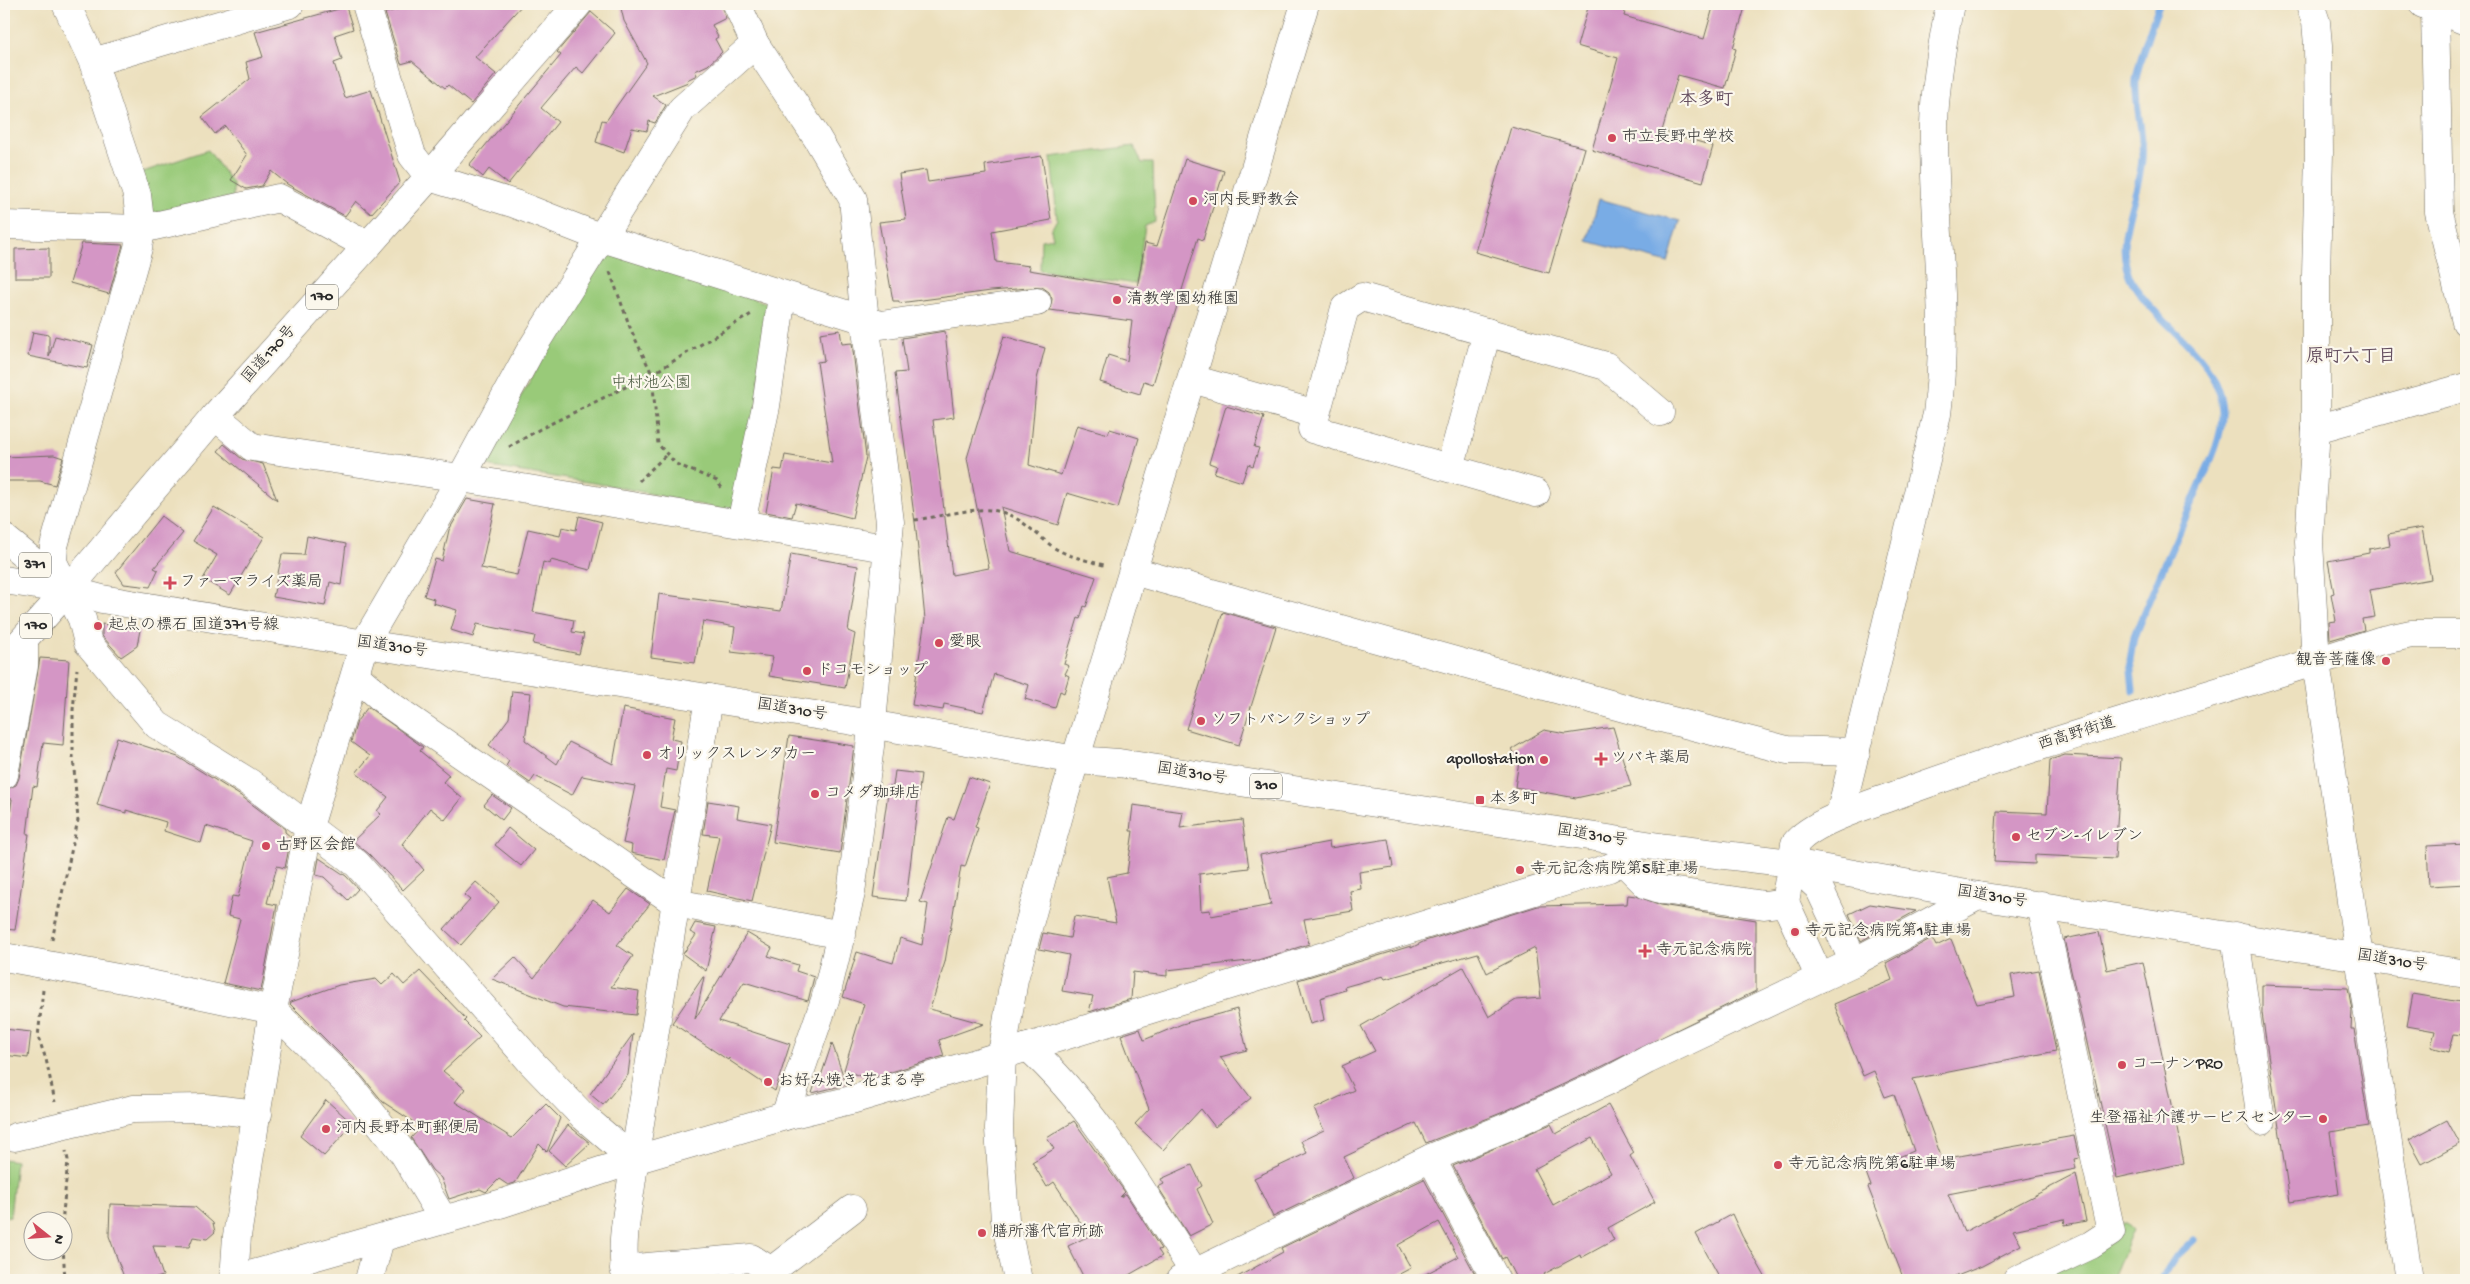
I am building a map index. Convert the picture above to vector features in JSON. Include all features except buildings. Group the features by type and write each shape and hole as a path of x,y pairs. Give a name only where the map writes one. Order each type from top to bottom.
{"main road":[{"path":"66,4 93,62 138,195 141,229 138,248 54,546 53,562 82,619 88,643 157,725 250,783 357,864 532,1063 584,1116 634,1160"},
{"path":"93,62 233,12 290,4"},
{"path":"366,4 409,149 429,177 515,204 602,238 782,296 881,325 1037,302"},
{"name":"国道170号","path":"14,664 24,640 215,416 429,177 578,4"},
{"path":"737,4 755,44 817,138 853,199 865,321 890,522 886,548 870,746 852,884 842,935 825,1000 785,1116"},
{"path":"1018,1280 1005,1220 999,1129 1002,1055 1014,980 1076,760 1123,570 1192,379 1305,4"},
{"path":"1840,815 1937,414 1943,372 1934,124 1940,55 1950,4"},
{"path":"2310,4 2316,22 2319,124 2316,428 2309,542 2316,662 2409,1280"},
{"path":"2466,21 2429,6 2439,153 2438,212 2466,322"},
{"path":"755,44 682,109 529,353 461,478 364,644 356,676 309,827 273,1010 258,1114 237,1236 233,1280 503,1203 634,1160 785,1116 851,1100 1484,908 1609,868 1630,852 1638,877 1655,888 1764,905 1786,902 1820,978"},
{"path":"4,225 141,229 280,198 355,239 370,243"},
{"path":"742,519 766,406 782,296"},
{"path":"1536,492 1312,430 1346,308 1362,297 1606,366 1660,412"},
{"path":"1450,468 1487,332"},
{"path":"1192,379 1316,414"},
{"path":"2316,428 2466,387"},
{"path":"215,416 252,447 742,519 886,548"},
{"name":"371","path":"4,538 68,590"},
{"path":"1123,570 1512,678 1787,750 1856,752"},
{"name":"国道310号","path":"4,580 68,590 102,599 364,644 871,724 1076,760 1119,764 1630,852 1792,863 1978,896 2466,974"},
{"name":"西高野街道","path":"1786,902 1796,844 1800,837 1840,815 1968,770 2379,641 2411,634 2466,634"},
{"path":"4,775 14,664"},
{"path":"356,676 395,708 676,903 842,935"},
{"path":"708,698 634,1160 625,1230 626,1275 750,1258 771,1271 852,1209"},
{"path":"1792,863 1819,888 1854,962"},
{"path":"1028,1046 1054,1070 1106,1137 1187,1276 1430,1158 1507,1127 1608,1082 1646,1060 1854,962 1978,896"},
{"path":"2018,1280 2091,1245 2110,1232 2041,905"},
{"path":"2235,936 2261,1121"},
{"path":"4,957 145,983 273,1010 356,1093 404,1154 443,1219"},
{"path":"16,1137 133,1109 206,1108 258,1114"},
{"path":"1430,1158 1494,1279"},
{"path":"369,1280 380,1239"}],"path":[{"path":"602,238 611,277 631,330 652,374 658,444 676,464 717,481 742,519"},
{"path":"506,448 652,374 782,296"},
{"path":"906,521 981,510 1008,514 1037,532 1053,547 1062,552 1123,570"},
{"path":"63,1212 68,1160 62,1126 51,1090 46,1059 38,1037 47,966 78,820 73,756 73,710 78,667"},
{"path":"64,1262 65,1280"}],"green space":[{"path":"1134,146 1142,163 1153,163 1155,222 1145,226 1136,284 1040,270 1041,240 1053,238 1051,230 1057,219 1051,157"},
{"path":"208,150 233,184 233,197 150,214 137,174"},
{"name":"中村池公園","path":"607,248 769,304 743,514 619,487 491,467 486,464 489,451"},
{"path":"4,1159 16,1161 10,1217 4,1216"},
{"path":"2127,1224 2133,1230 2112,1280 2017,1280 2115,1225"}],"water":[{"path":"1599,199 1680,221 1668,263 1587,241"}],"waterway":[{"path":"2133,690 2130,660 2134,637 2213,456 2222,423 2219,392 2211,374 2200,358 2145,301 2127,270 2124,254 2125,238 2140,175 2143,149 2136,80 2159,4"},
{"path":"2161,1280 2177,1256 2194,1240"}],"place":[{"name":"市立長野中学校","path":"1612,138"},
{"name":"河内長野教会","path":"1193,201"},
{"name":"清教学園幼稚園","path":"1117,300"},
{"name":"ファーマライズ薬局","path":"170,583"},
{"name":"起点の標石 国道371号線","path":"98,626"},
{"name":"愛眼","path":"939,643"},
{"name":"観音菩薩像","path":"2386,661"},
{"name":"ドコモショップ","path":"807,671"},
{"name":"ソフトバンクショップ","path":"1201,721"},
{"name":"オリックスレンタカー","path":"647,755"},
{"name":"ツバキ薬局","path":"1601,759"},
{"name":"apollostation","path":"1544,760"},
{"name":"コメダ珈琲店","path":"815,794"},
{"name":"本多町","path":"1480,800"},
{"name":"セブン-イレブン","path":"2016,837"},
{"name":"古野区会館","path":"266,846"},
{"name":"寺元記念病院第5駐車場","path":"1520,870"},
{"name":"寺元記念病院第1駐車場","path":"1795,932"},
{"name":"寺元記念病院","path":"1645,951"},
{"name":"コーナンPRO","path":"2122,1065"},
{"name":"お好み焼き 花まる亭","path":"768,1082"},
{"name":"生登福祉介護サービスセンター","path":"2323,1119"},
{"name":"河内長野本町郵便局","path":"326,1129"},
{"name":"寺元記念病院第6駐車場","path":"1778,1165"},
{"name":"膳所藩代官所跡","path":"982,1233"}],"district":[{"name":"本多町","path":"1706,100"},
{"name":"原町六丁目","path":"2351,357"}]}
